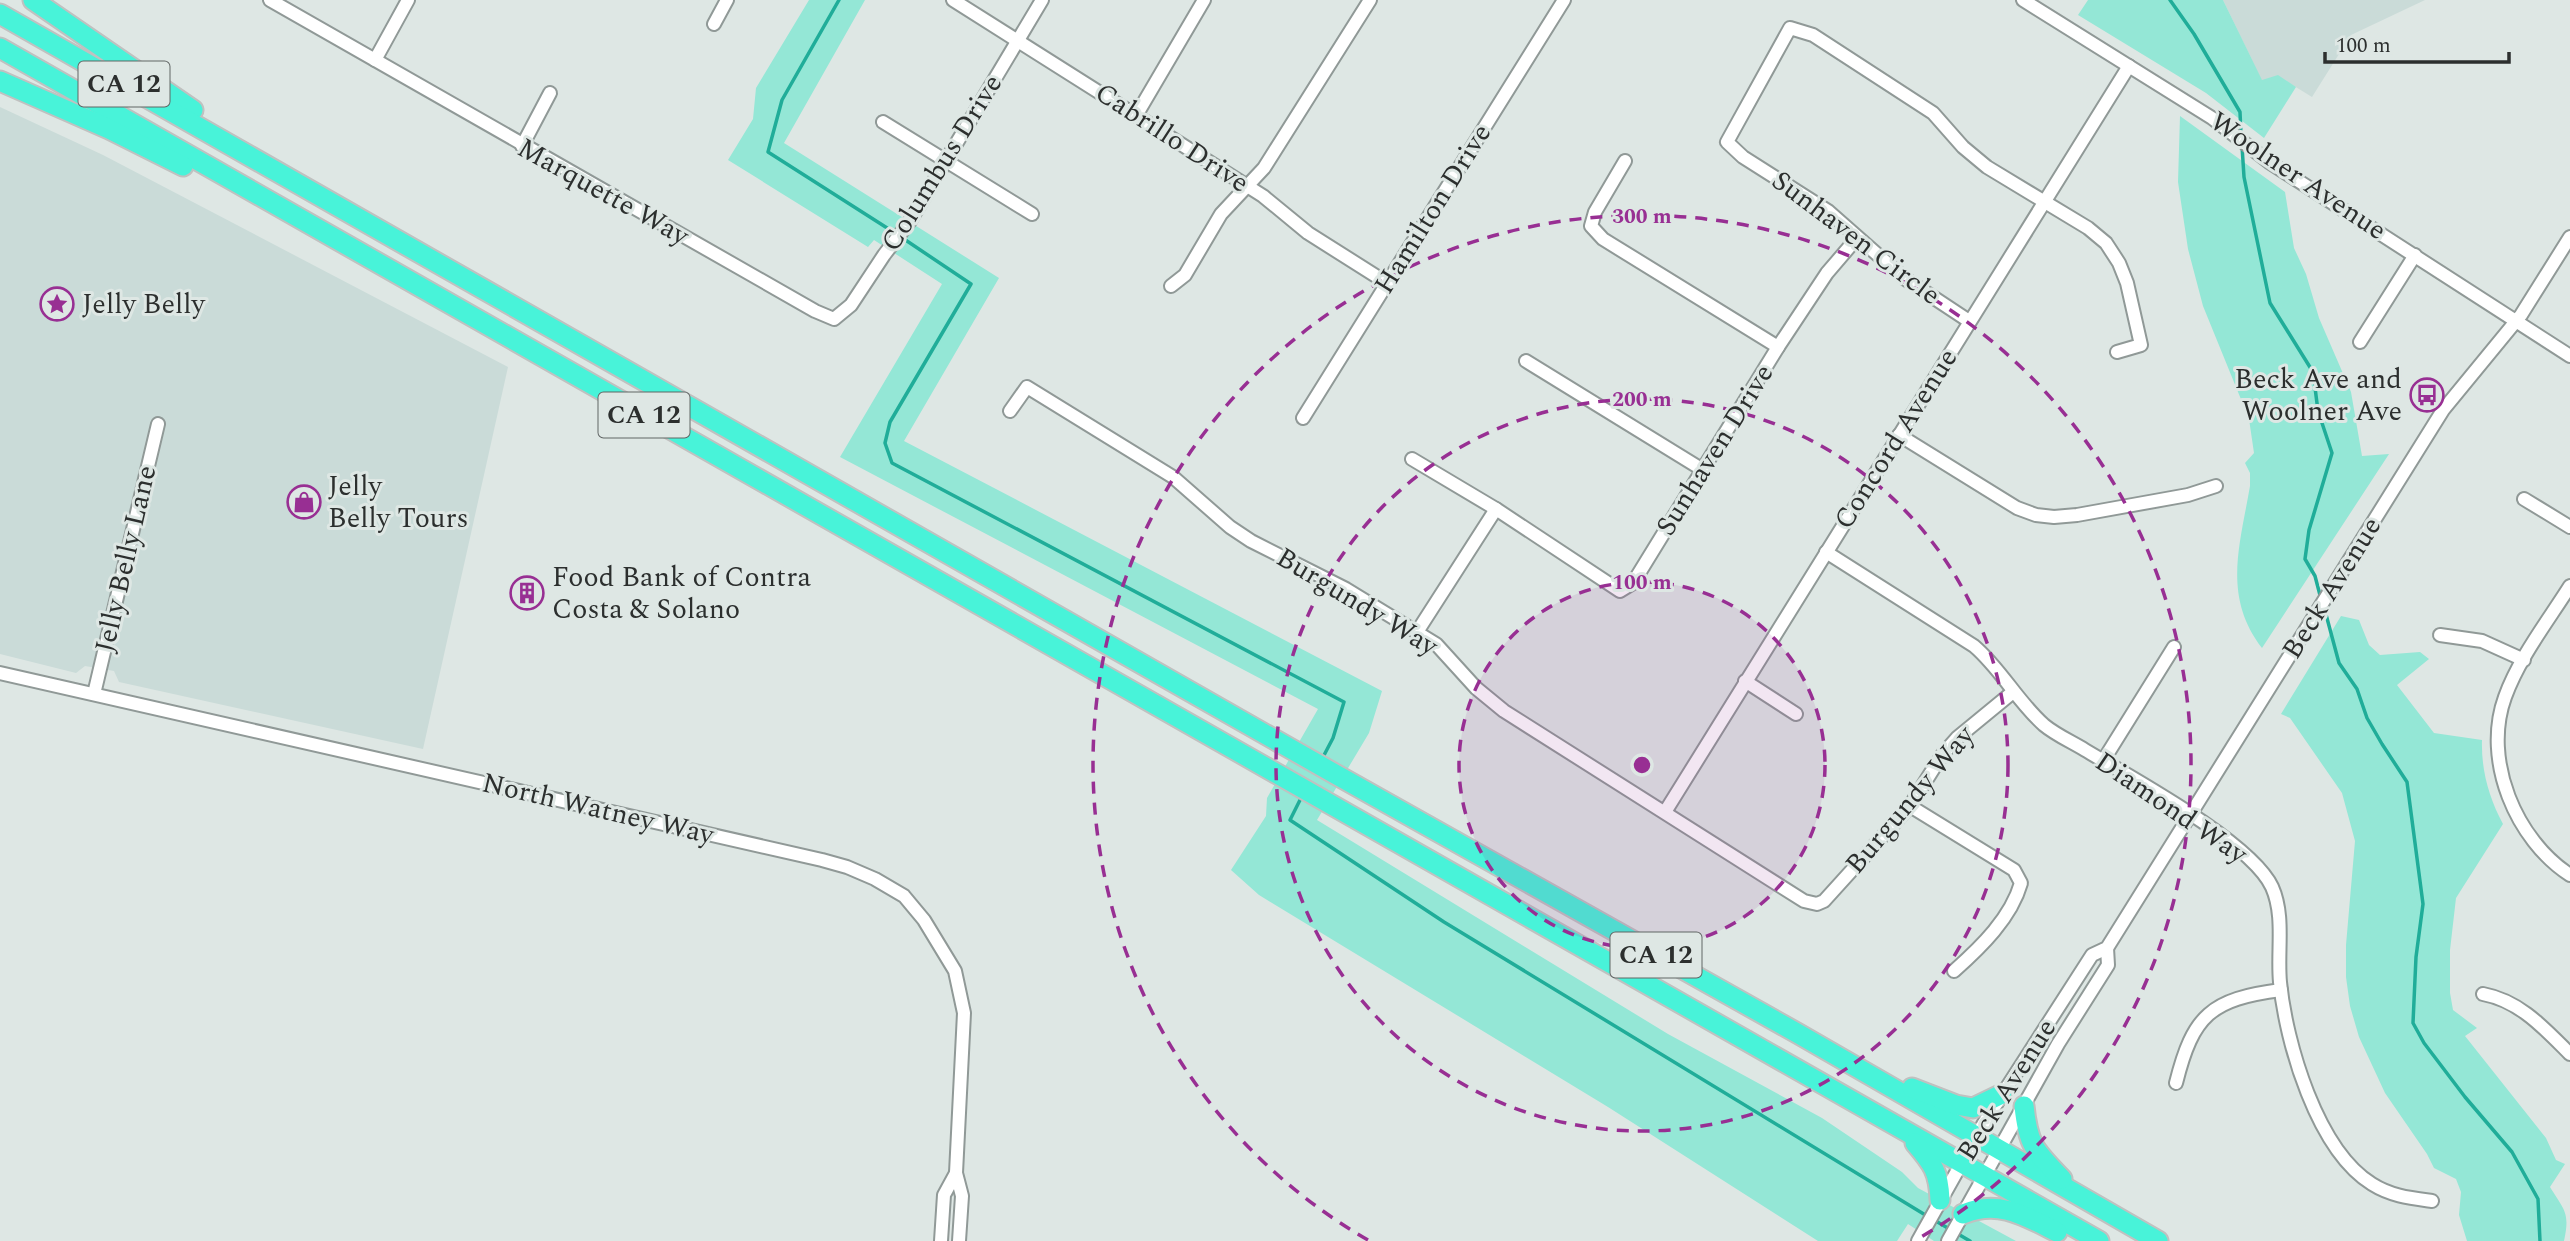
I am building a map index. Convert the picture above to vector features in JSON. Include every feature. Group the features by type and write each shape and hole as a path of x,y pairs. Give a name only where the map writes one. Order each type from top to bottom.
{"highway":[{"path":"33,0 197,113 248,155"},
{"name":"CA 12","path":"0,14 1335,774 1797,1033 2158,1241"},
{"name":"CA 12","path":"0,48 2099,1241"},
{"path":"0,81 109,130 223,187 286,210"},
{"path":"1797,1033 1916,1090 1956,1105 1973,1108 2002,1094"},
{"path":"2024,1106 2028,1139 2037,1154 2077,1195"},
{"path":"1905,1132 1934,1166 1939,1181 1940,1200"},
{"path":"1963,1214 1979,1207 1996,1207 2021,1214 2077,1241"}],"street":[{"name":"Marquette Way","path":"270,0 803,305 834,319"},
{"path":"374,60 408,0"},
{"path":"714,24 727,0"},
{"name":"Cabrillo Drive","path":"953,0 1137,114 1247,186 1308,233 1387,282"},
{"name":"Columbus Drive","path":"834,319 851,305 910,221 1042,0"},
{"path":"1137,114 1204,0"},
{"path":"1171,286 1185,275 1221,215 1264,168 1370,0"},
{"name":"Hamilton Drive","path":"1303,418 1563,0"},
{"name":"Woolner Avenue","path":"2023,0 2203,112 2254,150 2570,356"},
{"name":"Sunhaven Circle","path":"1969,321 1904,278 1828,211 1743,157 1727,142 1790,28 1813,35 1933,113 1964,147 1987,167 2045,201"},
{"name":"Concord Avenue","path":"1665,812 2129,66"},
{"path":"522,146 550,93"},
{"path":"883,122 1032,214"},
{"path":"1625,161 1595,212 1591,226 1603,239 1778,347"},
{"path":"2045,201 2088,228 2106,243 2119,263 2127,283 2141,345 2118,352"},
{"name":"Sunhaven Drive","path":"1496,509 1620,591 1633,583 1778,347 1827,273 1857,237"},
{"name":"Beck Avenue","path":"1918,1241 2002,1094 2092,955 2107,948 2443,410 2516,321 2570,237"},
{"path":"2360,342 2415,255"},
{"path":"1526,361 1703,470"},
{"name":"Burgundy Way","path":"1010,411 1027,387 1173,477 1230,527 1251,541 1346,589 1436,644 1476,688 1504,711 1804,901 1817,904 1832,892 1910,806 1942,755 1957,738 2013,692"},
{"name":"Jelly Belly Lane","path":"94,694 158,424"},
{"path":"1899,435 2017,508 2036,515 2077,515 2188,495 2216,486"},
{"path":"1412,459 1496,509 1417,632"},
{"path":"2524,499 2570,527"},
{"name":"Diamond Way","path":"1826,552 1974,646 1991,660 2013,692 2045,726 2191,816 2247,856 2271,886 2279,925 2281,990 2290,1043 2315,1112 2349,1165 2371,1184 2397,1197 2432,1201"},
{"path":"2570,586 2524,660 2505,698 2500,730 2500,766 2508,798 2522,826 2542,852 2570,875"},
{"path":"2440,635 2482,641 2524,660"},
{"path":"2103,761 2174,647"},
{"name":"North Watney Way","path":"0,673 822,860 875,879 904,896 924,920 955,971 964,1013 956,1173 962,1196 960,1241"},
{"path":"1745,681 1796,714"},
{"path":"1910,806 2014,870 2021,883 2016,900 1980,948 1954,971"},
{"name":"Beck Avenue","path":"1948,1241 2058,1044 2108,965 2107,948"},
{"path":"2176,1083 2183,1052 2192,1031 2211,1012 2225,1003 2281,990"},
{"path":"2483,994 2500,997 2521,1009 2543,1026 2570,1054"},
{"name":"North Watney Way","path":"941,1241 944,1195 956,1173"}],"shaded area":[{"path":"2223,0 2425,0 2351,35 2312,97 2278,76 2262,81"},
{"path":"0,107 103,155 508,367 423,749 119,682 114,671 85,666 76,673 0,654"}],"green space":[{"path":"809,0 865,0 784,143 999,278 904,441 1382,691 1369,733 1317,820 1668,1034 1822,1118 1902,1172 1918,1188 2016,1241 1934,1241 1908,1224 1897,1241 1818,1241 1608,1107 1259,895 1231,870 1266,816 1267,798 1318,709 840,457 942,284 874,240 868,247 728,160 753,119 756,88"},
{"path":"2088,0 2223,0 2262,80 2278,75 2296,87 2264,138 2206,93 2078,15"},
{"path":"2180,116 2285,192 2294,248 2306,274 2319,318 2351,392 2362,456 2389,454 2262,648 2250,629 2238,589 2239,549 2250,486 2250,473 2245,463 2254,453 2249,419 2203,306 2188,249 2178,182"},
{"path":"2341,616 2359,620 2369,645 2380,655 2420,652 2429,659 2397,685 2434,733 2482,740 2487,784 2503,824 2456,898 2450,950 2450,993 2453,1010 2477,1028 2465,1036 2546,1138 2556,1160 2565,1164 2550,1187 2565,1212 2564,1241 2467,1241 2459,1215 2461,1192 2456,1179 2434,1168 2385,1093 2359,1037 2350,1006 2346,977 2346,945 2355,841 2342,793 2290,718 2281,714"}],"waterway":[{"path":"839,0 782,100 768,152 895,233"},
{"path":"2170,0 2194,34 2240,112 2241,135"},
{"path":"2242,146 2244,177 2270,303 2313,372 2318,411 2332,453 2309,530 2305,559 2315,576 2321,599"},
{"path":"901,237 971,284 890,422 885,443 892,463 1344,702 1333,738 1322,759"},
{"path":"2324,607 2339,663 2357,689 2367,718 2407,782 2423,904 2416,957 2413,1023 2424,1043 2465,1097 2512,1152 2538,1199 2540,1241"},
{"path":"1302,796 1290,820 1444,922 1927,1216"},
{"path":"1934,1220 1970,1241"}],"place":[{"name":"Jelly Belly","path":"57,304"},
{"name":"Beck Ave and Woolner Ave","path":"2427,395"},
{"name":"Jelly Belly Tours","path":"304,502"},
{"name":"Food Bank of Contra Costa & Solano","path":"527,593"}]}
